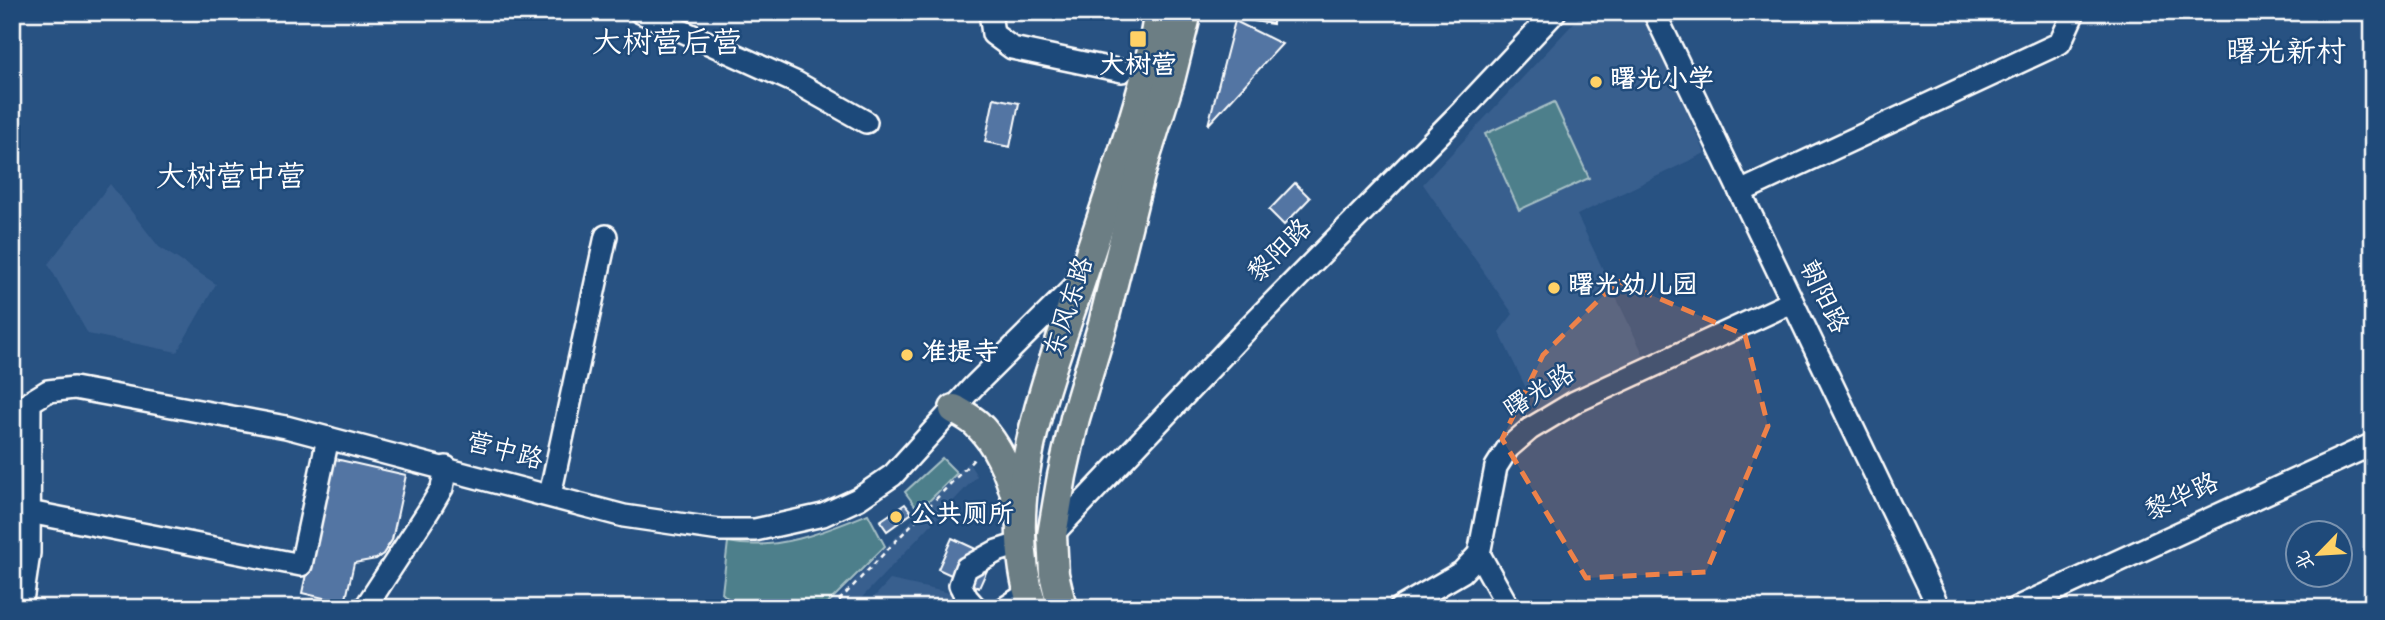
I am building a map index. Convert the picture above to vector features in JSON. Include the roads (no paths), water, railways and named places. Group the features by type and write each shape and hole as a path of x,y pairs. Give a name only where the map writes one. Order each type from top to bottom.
{"main road":[{"name":"东风东路","path":"1022,603 1021,530 1025,473 1035,425 1147,74 1159,12"},
{"name":"东风东路","path":"1062,608 1054,574 1052,535 1075,418 1187,12"},
{"path":"954,408 977,424 990,442 1013,485 1021,530"}],"street":[{"path":"640,12 796,82 866,122"},
{"path":"990,12 993,34 1012,48 1122,71"},
{"name":"黎阳路","path":"1052,535 1250,326 1462,111 1555,12"},
{"name":"朝阳路","path":"1654,12 1939,608"},
{"path":"1740,192 2060,43 2074,12"},
{"path":"550,495 606,236"},
{"name":"营中路","path":"21,608 29,553 29,512 21,397 74,388 286,427 624,516 720,530 755,530 823,515 875,489 893,475 954,408 1081,279"},
{"name":"曙光路","path":"1479,554 1496,467 1508,449 1530,429 1575,402 1792,302"},
{"path":"29,512 301,565 328,438"},
{"name":"黎华路","path":"2016,608 2373,444"},
{"path":"365,608 442,488 446,467"},
{"path":"976,608 960,584 966,568 997,551 1021,530"},
{"path":"1400,608 1462,572 1479,554 1510,608"}],"place":[{"name":"大树营","path":"1138,39"},
{"name":"曙光小学","path":"1596,82"},
{"name":"曙光幼儿园","path":"1554,288"},
{"name":"准提寺","path":"907,355"},
{"name":"公共厕所","path":"896,517"}],"district":[{"name":"大树营后营","path":"667,46"},
{"name":"曙光新村","path":"2286,55"},
{"name":"大树营中营","path":"231,180"}]}
